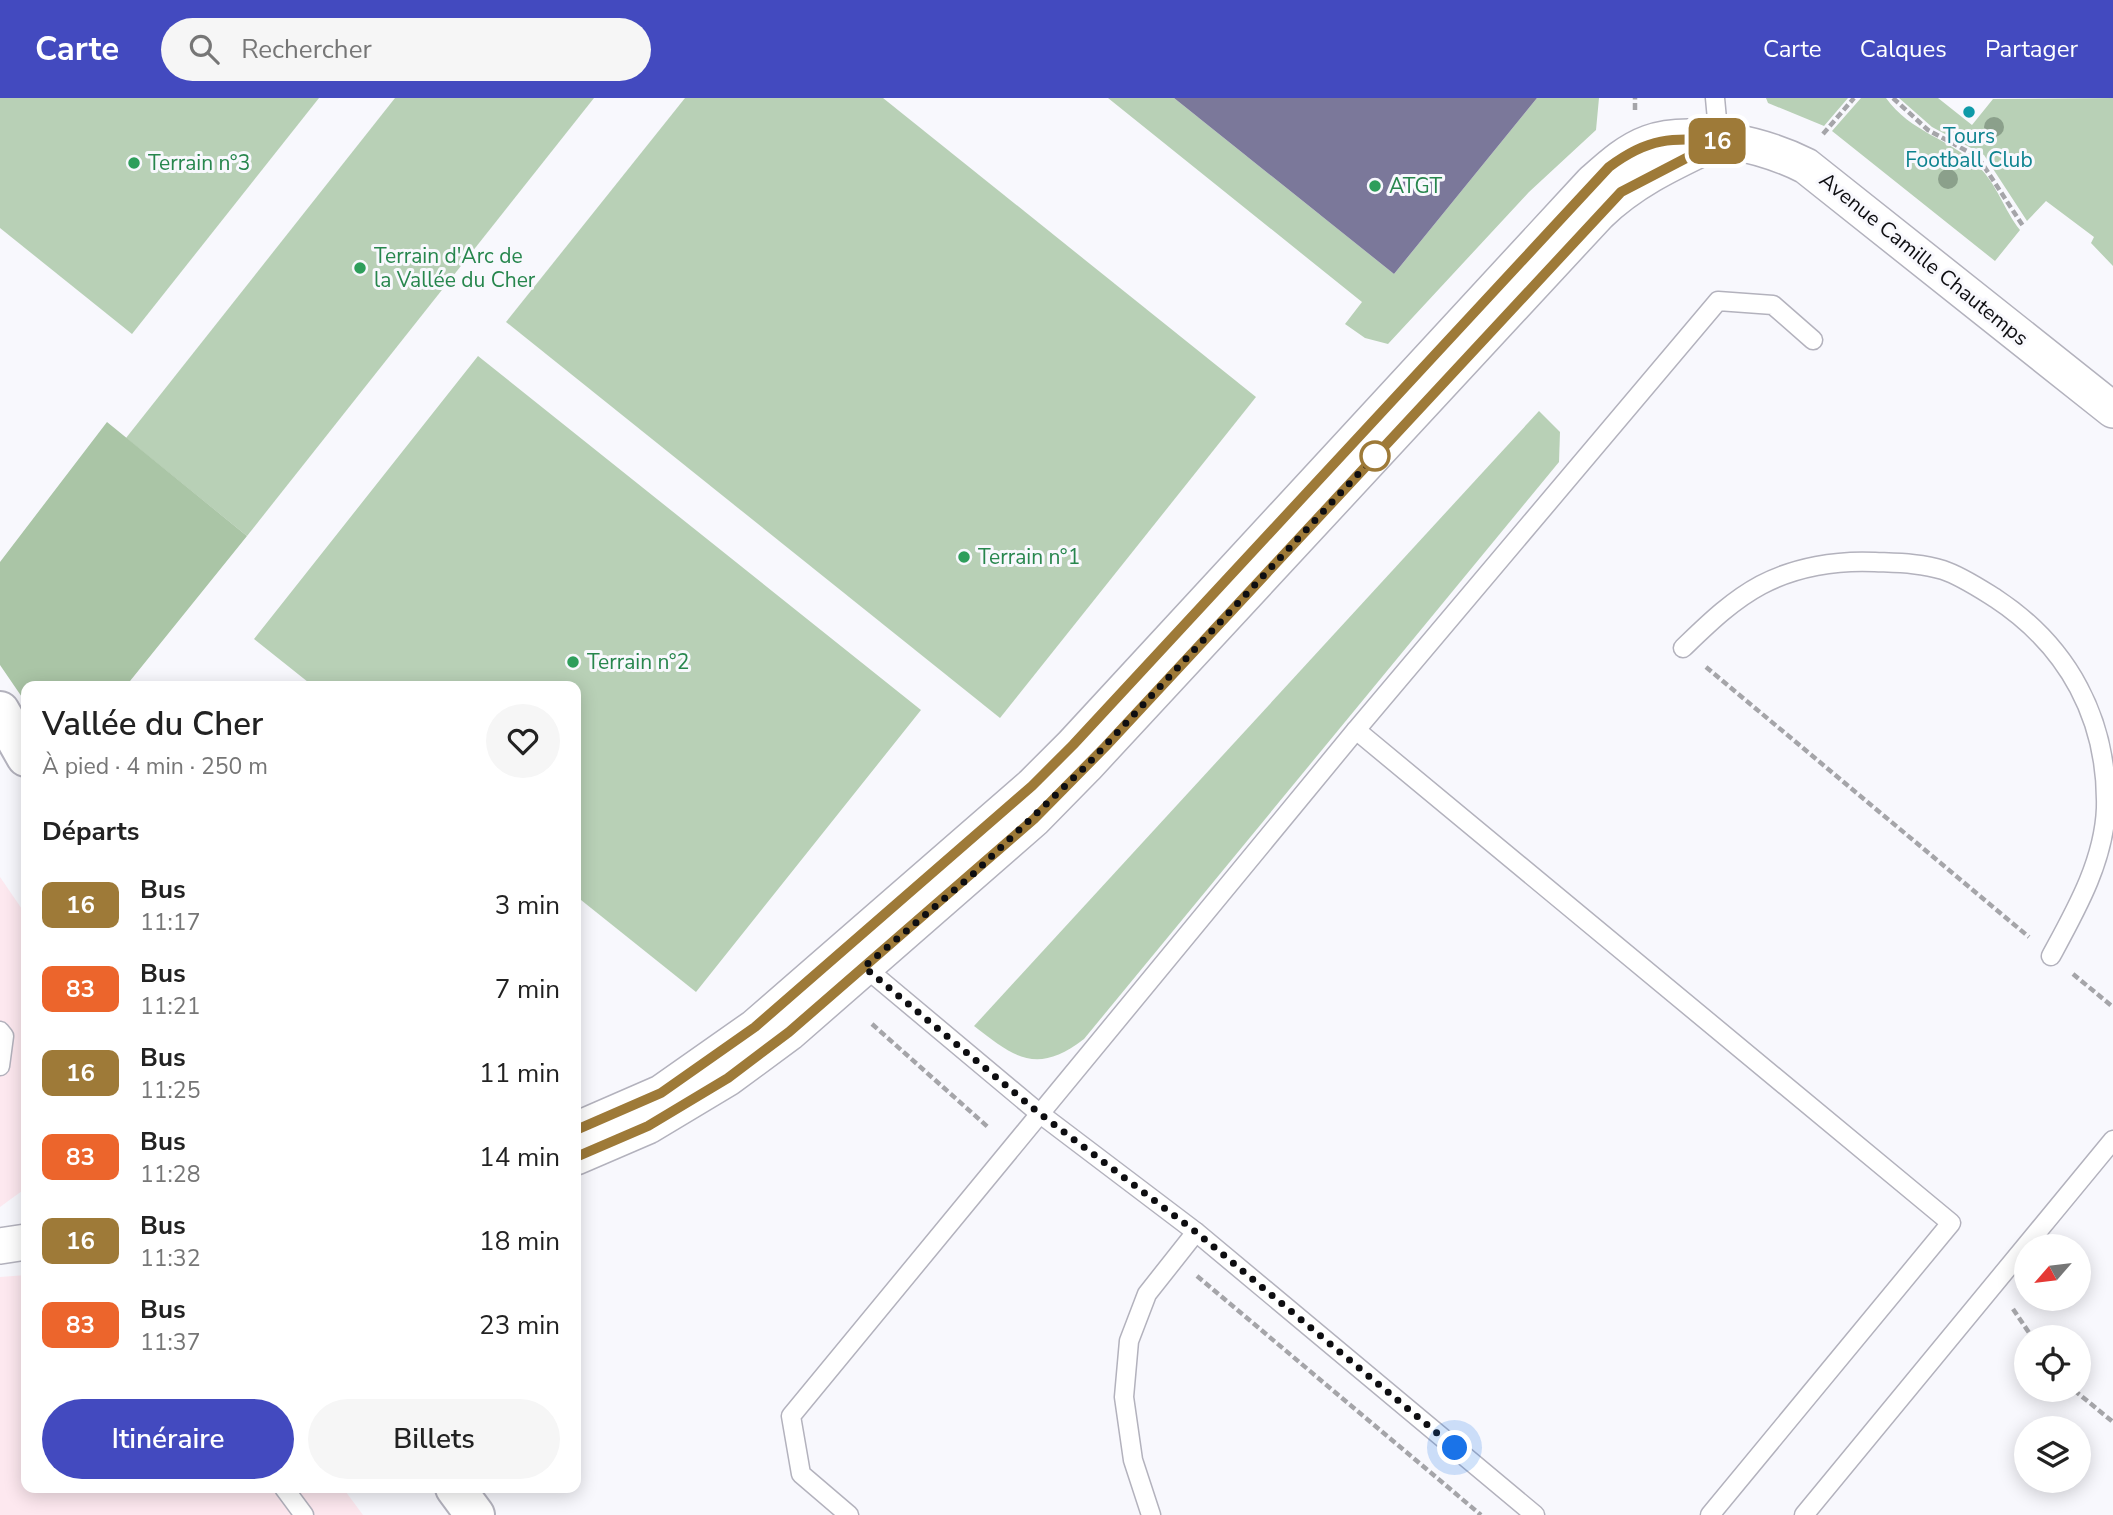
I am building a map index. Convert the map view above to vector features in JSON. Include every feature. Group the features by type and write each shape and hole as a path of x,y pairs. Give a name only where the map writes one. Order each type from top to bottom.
{"main road":[{"path":"0,710 21,739"},
{"path":"0,710 21,748"},
{"path":"459,1493 475,1515"},
{"path":"471,1493 482,1515"}],"street":[{"name":"Avenue Camille Chautemps","path":"1719,141 1752,144 1781,153 1806,166 2113,410"},
{"path":"581,1128 632,1108 697,1069 972,875 1086,766 1621,192 1719,141"},
{"path":"581,1155 648,1126 728,1078 789,1032 855,958"},
{"path":"0,1245 21,1243"}],"lane":[{"path":"1715,98 1719,141"},
{"path":"849,1515 801,1474 791,1416 1039,1113 1356,730 1718,301 1773,305 1812,340"},
{"path":"1683,648 1723,610 1762,584 1803,569 1852,561 1905,563 1944,570 1983,590 2017,612 2047,640 2072,672 2094,716 2101,747 2106,808 2096,863 2051,956"},
{"path":"1356,730 1951,1223 1710,1515"},
{"path":"855,958 1039,1113 1196,1232 1535,1515"},
{"path":"0,1031 4,1036 0,1066"},
{"path":"1804,1515 2113,1140"},
{"path":"1151,1515 1133,1460 1124,1397 1129,1341 1147,1294 1196,1232"},
{"path":"288,1493 304,1515"}],"path":[{"path":"1818,140 1854,98"},
{"path":"1893,98 1928,130 1979,157 1996,179 2023,226"},
{"path":"1683,648 2113,1007"},
{"path":"2089,1402 2113,1422"}],"shaded area":[{"path":"0,877 21,908 21,1192 0,1207"},
{"path":"21,1275 21,1493 347,1493 363,1515 0,1515 0,1277"}],"green space":[{"name":"Terrain n°3","path":"0,98 319,98 132,334 0,228"},
{"name":"Terrain d'Arc de la Vallée du Cher","path":"395,98 594,98 247,536 126,438"},
{"name":"Terrain n°1","path":"685,98 883,98 1256,397 1000,718 506,322"},
{"path":"1108,98 1174,98 1394,274 1537,98 1599,98 1596,130 1529,192 1388,344 1365,338 1345,324 1362,302"},
{"path":"1766,98 1848,98 1824,126 1768,103"},
{"path":"1861,98 1886,98 1907,119 1967,157 1985,173 2020,230 1995,261 1832,131"},
{"path":"1899,98 1938,98 1972,125 1993,99 2113,98 2113,266 2091,243 2094,237 2046,201 2027,221 1984,155 1932,127"},
{"name":"Terrain n°2","path":"478,356 921,710 696,992 581,900 581,681 307,681 254,639"},
{"path":"1539,411 1560,432 1559,462 1084,1039 1053,1057 1027,1058 1002,1047 974,1026"},
{"path":"107,422 247,536 130,681 21,681 21,696 0,665 0,562"}],"building":[{"name":"ATGT","path":"1174,98 1537,98 1394,274"}],"bus line":[{"name":"16","path":"581,1128 632,1108 661,1093 755,1027 1032,786 1609,167 1629,152 1667,138 1719,141 1642,178 1621,192 1598,214 1086,766 1034,819 972,875 789,1032 728,1078 681,1109 581,1155"}],"place":[{"name":"Tours Football Club","path":"1969,112"},
{"name":"Terrain n°3","path":"134,163"},
{"name":"ATGT","path":"1375,186"},
{"name":"Terrain d'Arc de la Vallée du Cher","path":"360,268"},
{"name":"Terrain n°1","path":"964,557"},
{"name":"Terrain n°2","path":"573,662"}],"route":[{"path":"1375,456 1034,819 864,967 931,1020 1039,1113 1196,1232 1455,1448"}]}
